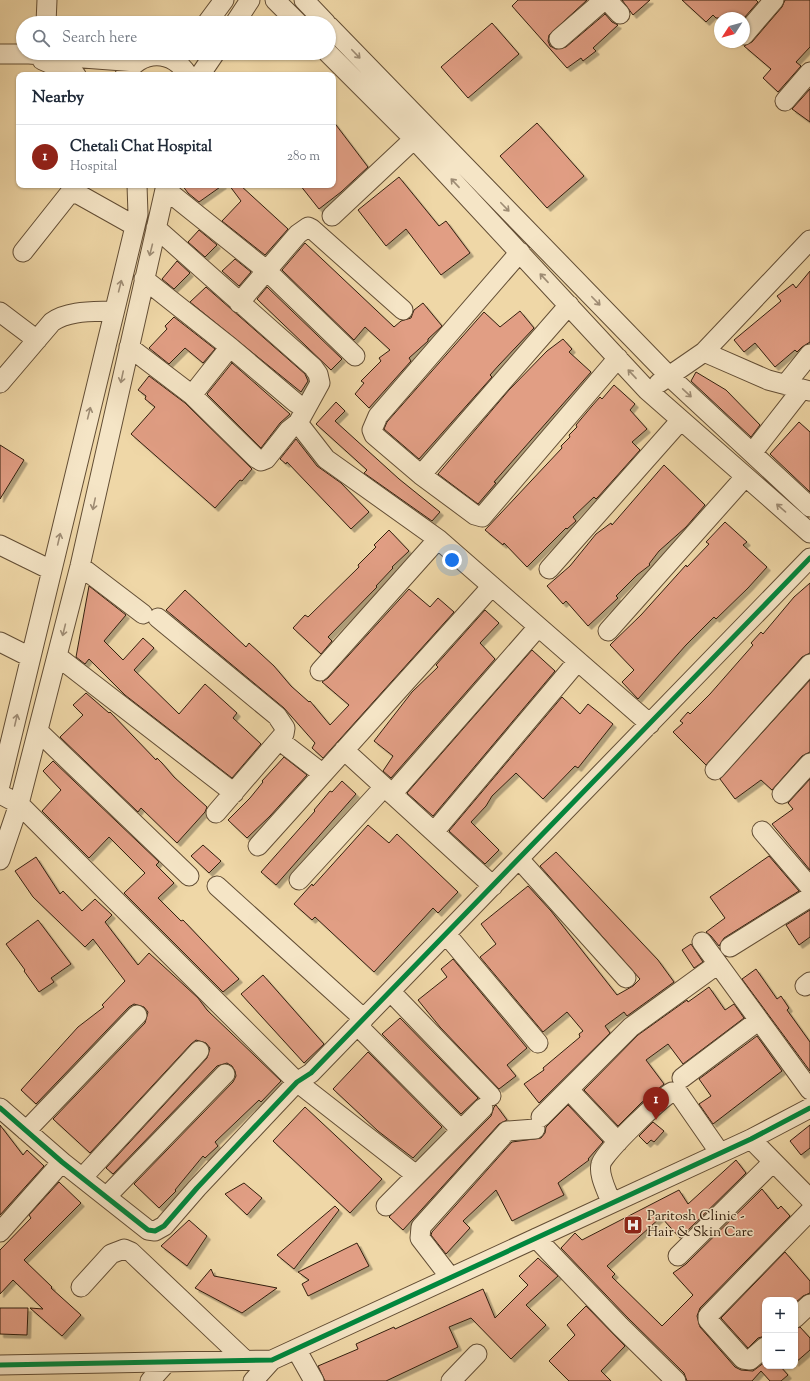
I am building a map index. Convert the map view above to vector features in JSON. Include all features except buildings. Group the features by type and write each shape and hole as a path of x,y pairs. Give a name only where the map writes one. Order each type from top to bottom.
{"street":[{"path":"46,16 47,0"},
{"path":"212,16 224,0"},
{"path":"240,16 250,0"},
{"path":"275,0 291,16"},
{"path":"304,0 319,16"},
{"path":"559,39 606,0 620,14"},
{"path":"750,28 774,0"},
{"path":"336,33 669,376 752,453 808,501"},
{"path":"0,54 16,54"},
{"path":"50,60 71,72"},
{"path":"79,60 131,68 145,60"},
{"path":"174,60 184,64"},
{"path":"202,72 210,60"},
{"path":"335,60 414,139 648,390 680,420 810,533"},
{"path":"785,101 810,72"},
{"path":"332,216 414,139"},
{"path":"0,785 135,226 139,204 137,188"},
{"path":"0,860 19,804 80,566 165,188"},
{"path":"166,188 266,270 355,356"},
{"path":"23,252 70,194 78,194 135,226"},
{"path":"239,303 298,234 308,227 403,310"},
{"path":"129,347 192,395 261,462 298,423 320,383 318,374 301,356 239,303 156,228"},
{"path":"648,390 704,352 810,240"},
{"path":"520,252 374,423 372,430 374,435 421,475 475,516 482,516 618,358"},
{"path":"144,279 230,346 296,403"},
{"path":"421,475 569,305"},
{"path":"2,376 59,318 68,315 114,311"},
{"path":"0,312 37,340"},
{"path":"192,395 230,346"},
{"path":"704,352 768,380 799,388"},
{"path":"752,453 799,388 810,354"},
{"path":"548,569 680,420"},
{"path":"298,423 326,460 438,539 577,662 650,724"},
{"path":"608,631 745,477"},
{"path":"320,671 438,539"},
{"path":"0,545 51,570"},
{"path":"0,1108 62,1162 148,1230 155,1231 164,1226 197,1188 297,1082 311,1073 391,992 810,558"},
{"path":"80,566 151,616 282,722 285,728 279,740 216,813"},
{"path":"258,846 492,586"},
{"path":"299,880 388,791 538,627"},
{"path":"0,642 30,657"},
{"path":"57,656 234,792"},
{"path":"434,832 577,662"},
{"path":"715,770 809,667"},
{"path":"38,731 189,876"},
{"path":"279,740 323,774"},
{"path":"344,750 493,886"},
{"path":"782,794 810,764"},
{"path":"0,794 19,804 297,1082 416,1175"},
{"path":"730,947 809,897 762,831"},
{"path":"519,859 626,978"},
{"path":"217,886 361,1022 461,1130"},
{"path":"446,934 538,1043"},
{"path":"702,942 810,1090"},
{"path":"450,1277 420,1238 421,1227 506,1131 538,1123 631,1027 718,964"},
{"path":"386,1206 487,1102 391,992"},
{"path":"26,1131 136,1015"},
{"path":"682,1078 758,1020"},
{"path":"82,1178 199,1051"},
{"path":"106,1197 225,1074"},
{"path":"569,1090 618,1142"},
{"path":"611,1203 600,1166 604,1158 618,1142 668,1094 677,1092 679,1094 720,1153"},
{"path":"253,1381 272,1360 296,1348 751,1139 810,1108"},
{"path":"751,1139 810,1199"},
{"path":"0,1232 62,1162"},
{"path":"678,1256 772,1162"},
{"path":"762,1350 750,1360 743,1359 708,1320 708,1316 810,1211"},
{"path":"536,1238 620,1326 676,1381"},
{"path":"81,1287 111,1254 124,1249 131,1252 245,1360"},
{"path":"798,1315 810,1304"},
{"path":"296,1348 314,1381"},
{"path":"451,1381 476,1354"},
{"path":"0,1365 272,1360"},
{"path":"150,1381 167,1362"}],"cycle path":[{"path":"0,1108 62,1162 148,1230 155,1231 164,1226 197,1188 297,1082 311,1073 810,558"},
{"path":"0,1365 272,1360 751,1139 810,1108"}],"place":[{"name":"Chetali Chat Hospital","path":"656,1120"},
{"name":"Paritosh Clinic - Hair & Skin Care","path":"633,1225"}]}
